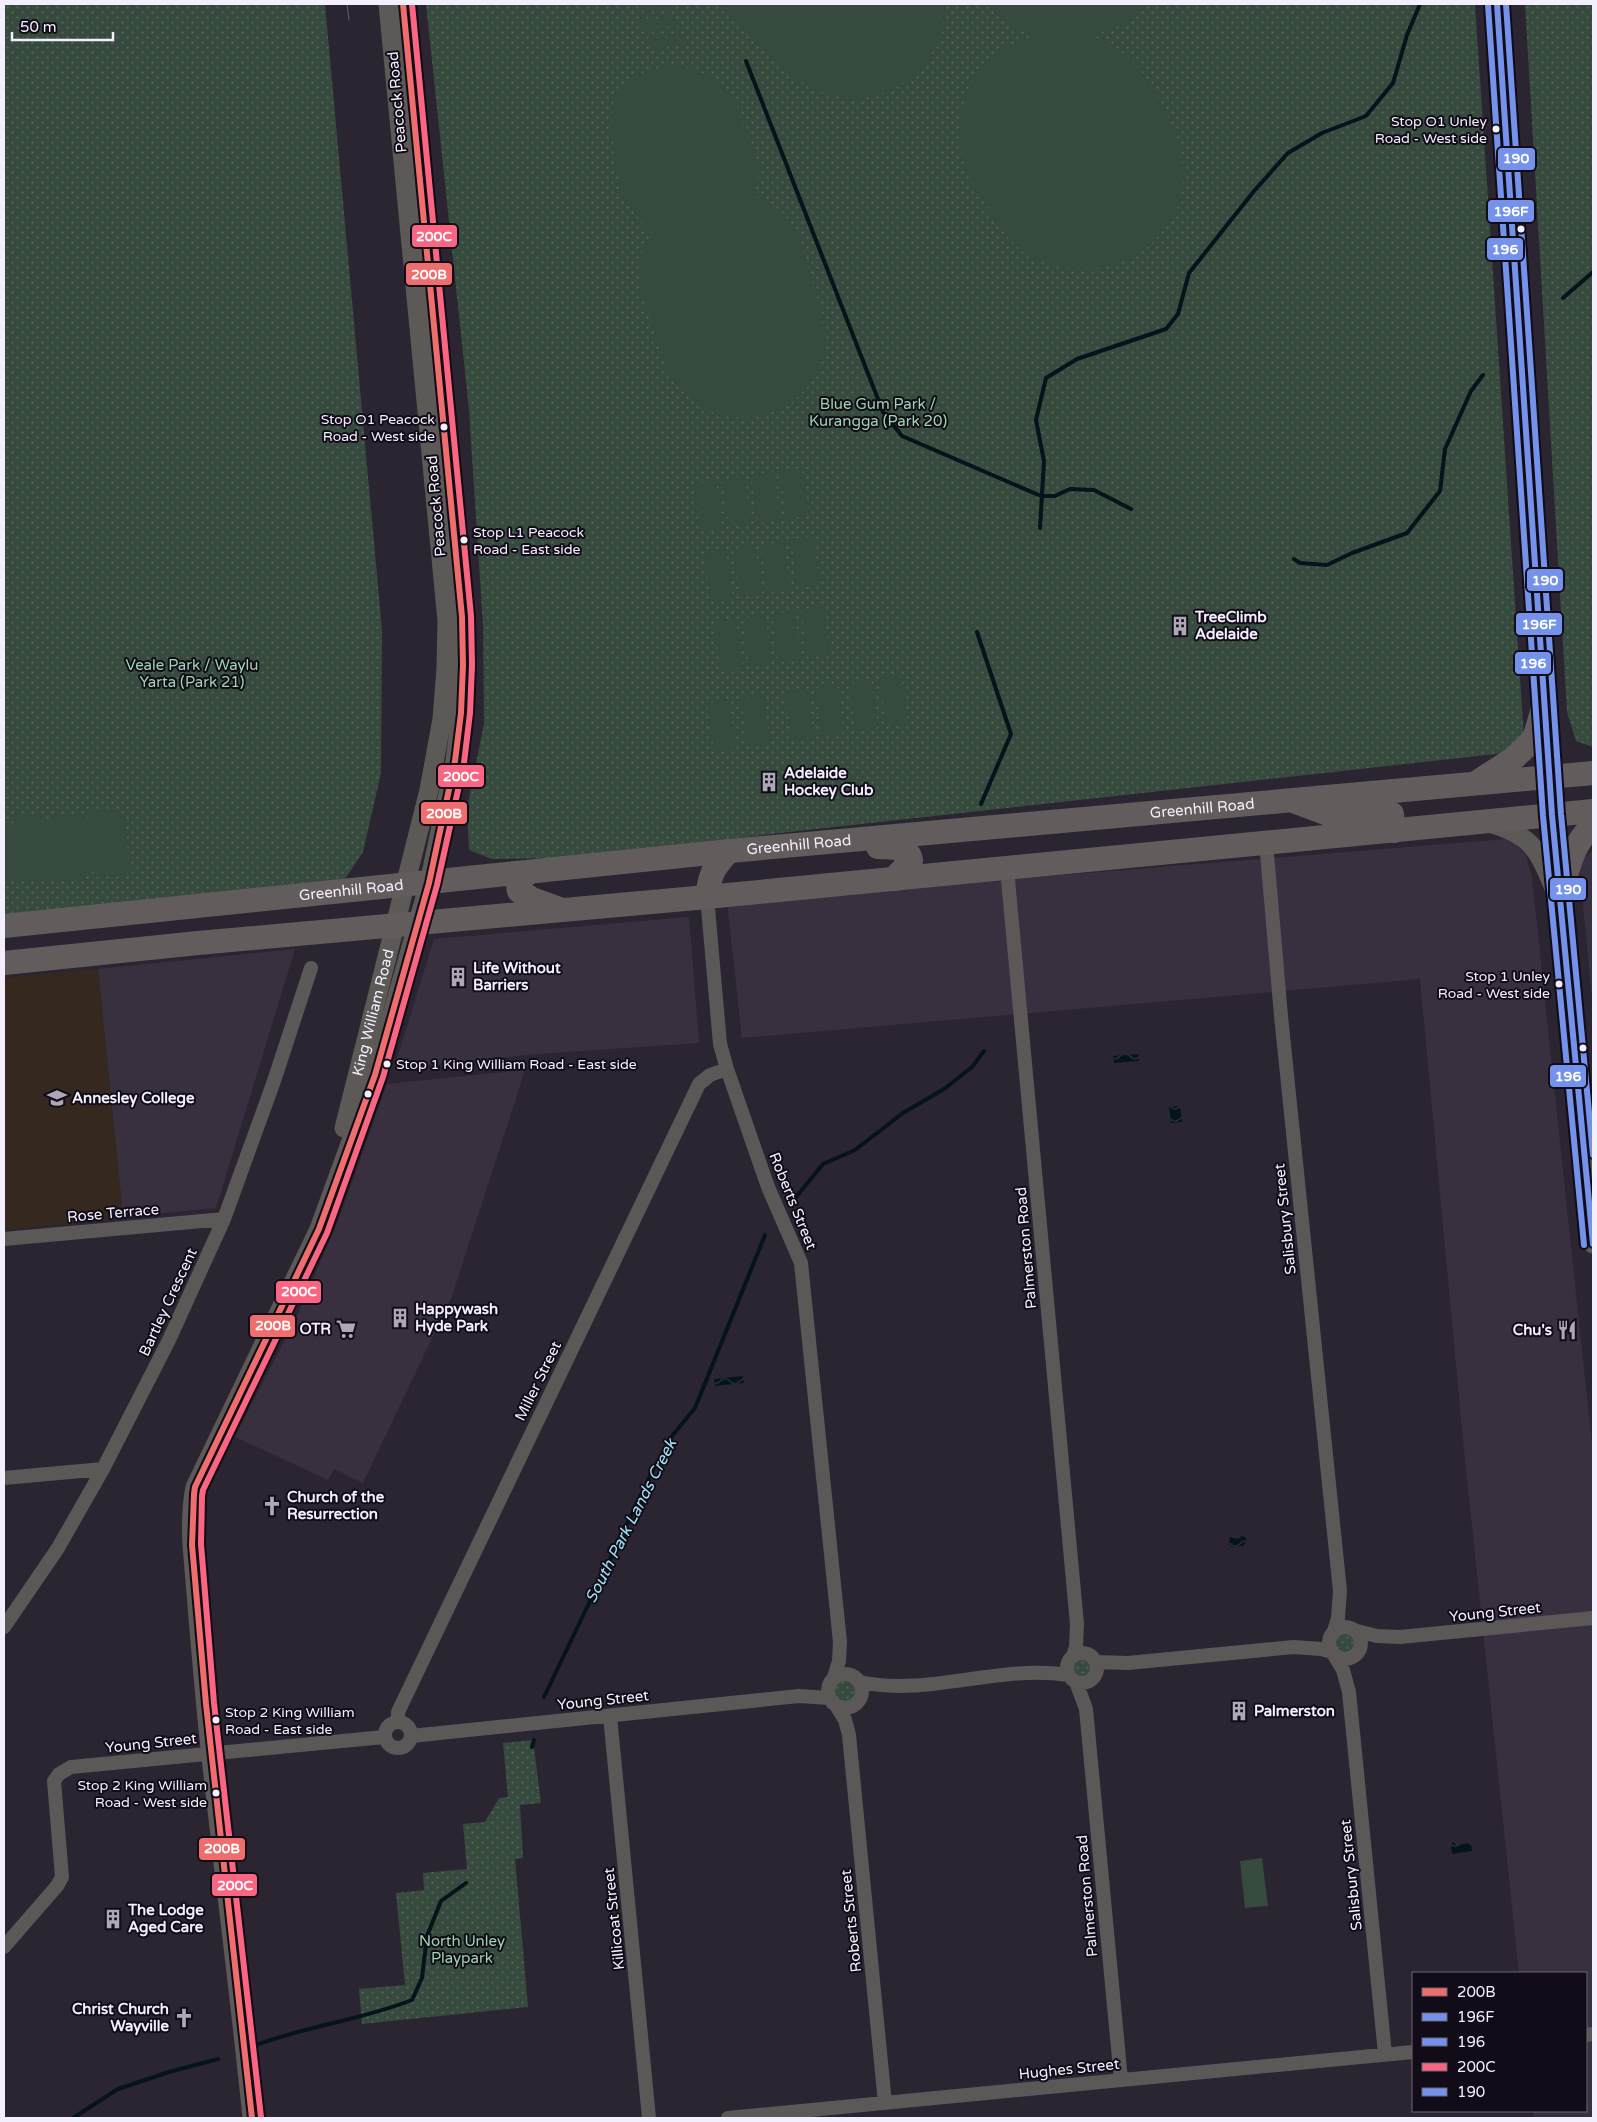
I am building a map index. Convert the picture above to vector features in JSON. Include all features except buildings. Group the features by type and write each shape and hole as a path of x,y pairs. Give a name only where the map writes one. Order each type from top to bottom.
{"highway":[{"path":"1473,784 1513,760 1534,739 1544,705"},
{"name":"Greenhill Road","path":"4,926 176,910 729,851 1593,773"},
{"path":"1291,800 1328,814 1384,811 1392,814 1394,831"},
{"path":"4,963 198,943 1007,869 1593,811"},
{"path":"1560,900 1575,847 1584,833 1593,825"},
{"path":"867,839 872,846 898,849 907,851 910,854 911,860 894,879"},
{"path":"707,897 709,878 716,865 729,851"},
{"path":"530,872 519,880 517,884 519,891 532,900 564,910"},
{"path":"176,910 194,918 202,928 202,934 198,943"}],"main road":[{"name":"Peacock Road","path":"388,4 402,76 462,617 461,713 455,761 429,883"},
{"name":"Peacock Road","path":"403,4 402,76 447,621 442,719 429,790 405,885"},
{"path":"1497,4 1549,777 1593,1244"},
{"path":"1484,822 1510,829 1525,838 1543,862 1560,900"},
{"name":"King William Road","path":"252,2118 237,1970 226,1898 210,1753 190,1516 194,1494 246,1377 319,1229 407,924 429,883"},
{"name":"King William Road","path":"405,885 407,924"}],"street":[{"name":"Salisbury Street","path":"1266,842 1283,1036 1340,1591 1338,1618 1333,1632"},
{"name":"Palmerston Road","path":"1007,869 1078,1624 1076,1647 1067,1664 1086,1709"},
{"name":"Roberts Street","path":"707,897 720,1044 768,1187 801,1263 840,1642 839,1660 832,1692 845,1720 849,1735 885,2103"},
{"name":"Bartley Crescent","path":"4,1627 58,1548 103,1469 169,1340 224,1219 274,1081 311,968"},
{"name":"Miller Street","path":"398,1722 398,1712 699,1084 710,1075 727,1069"},
{"name":"Rose Terrace","path":"4,1239 224,1219"},
{"path":"4,1478 103,1469"},
{"name":"Salisbury Street","path":"1340,1591 1354,1630"},
{"name":"Young Street","path":"1356,1654 1381,1641 1400,1637 1593,1618"},
{"name":"Palmerston Road","path":"1078,1624 1093,1667 1086,1709 1120,2080"},
{"path":"900,1686 855,1679 846,1674 832,1692 842,1709 869,1694 900,1686 1031,1673 1064,1663 1078,1654 1093,1667 1294,1647 1321,1649 1346,1659 1356,1654 1361,1640 1354,1630 1343,1627 1294,1647"},
{"name":"Young Street","path":"1354,1630 1377,1636 1400,1637"},
{"path":"1333,1632 1329,1643 1333,1653"},
{"name":"Roberts Street","path":"840,1642 855,1679"},
{"name":"Salisbury Street","path":"1333,1653 1343,1670 1349,1692 1385,2054"},
{"name":"Salisbury Street","path":"1349,1692 1351,1669 1356,1654"},
{"path":"1031,1673 1072,1679 1081,1684 1093,1667"},
{"path":"855,1679 862,1693 857,1702"},
{"name":"Young Street","path":"411,1736 832,1692"},
{"name":"Roberts Street","path":"849,1735 857,1702"},
{"name":"Killicoat Street","path":"610,1716 649,2118"},
{"path":"398,1722 409,1727 411,1736 406,1746 399,1749 389,1746 384,1737 387,1728 398,1722"},
{"name":"Young Street","path":"4,1947 57,1886 62,1877 54,1781 59,1774 71,1767 384,1737"},
{"name":"Hughes Street","path":"728,2118 1412,2052"}],"shaded area":[{"path":"1507,839 1518,845 1526,855 1532,878 1593,1454 1593,2118 1534,2118 1533,2112 1587,2112 1587,1972 1519,1972 1464,1450 1420,979 742,1038 727,902"},
{"path":"1593,850 1593,1009 1579,863"},
{"path":"689,917 699,1043 537,1054 394,1068 434,939"},
{"path":"295,949 216,1208 123,1217 98,969"},
{"name":"Annesley College","path":"98,969 123,1217 4,1230 4,978"},
{"path":"525,1070 452,1296 363,1483 334,1469 328,1480 235,1437 297,1316 339,1219 387,1084"}],"green space":[{"name":"Veale Park / Waylu Yarta (Park 21)","path":"4,4 325,4 382,630 381,773 363,852 345,879 4,916"},
{"name":"Blue Gum Park / Kurangga (Park 20)","path":"426,4 1475,4 1524,738 1505,753 555,858 492,859 469,850 467,808 484,724 483,625 469,410"},
{"path":"648,4 668,50 663,52 643,5"},
{"path":"652,4 657,4 676,47 672,49"},
{"path":"661,4 667,4 685,44 680,46"},
{"path":"726,4 945,4 942,33 931,55 917,73 897,87 877,95 853,100 812,90 783,68 728,12"},
{"path":"985,4 1146,4 1123,23 1093,36 1131,60 1146,78 1168,117 1181,152 1182,186 1176,212 1148,247 1128,259 1114,264 1086,269 1066,268 1036,259 1021,250 1005,234 996,221 966,169 961,141 962,111 971,83 989,60 1011,45 1035,35 1015,29"},
{"path":"1525,4 1593,4 1593,747 1576,741 1567,712"},
{"path":"640,7 661,54 656,56 635,9"},
{"path":"664,66 693,68 716,81 735,101 760,168 754,195 784,214 799,237 822,314 825,349 819,368 809,385 793,402 768,414 747,419 714,413 686,394 670,376 641,293 641,256 652,232 648,230 621,196 611,126 614,98 636,76"},
{"path":"802,468 809,515 787,519 780,471"},
{"path":"774,472 780,520 758,523 751,475"},
{"path":"744,476 751,524 729,527 722,480"},
{"path":"716,480 722,528 700,531 694,484"},
{"path":"813,537 820,585 798,588 791,540"},
{"path":"784,542 790,589 768,592 761,545"},
{"path":"755,546 762,593 740,596 733,549"},
{"path":"726,550 733,598 711,601 704,553"},
{"path":"823,606 830,654 807,657 801,610"},
{"path":"794,611 801,658 778,661 772,614"},
{"path":"765,615 772,663 749,666 743,618"},
{"path":"736,619 743,667 720,670 714,622"},
{"path":"901,675 908,723 886,726 879,678"},
{"path":"871,680 878,727 855,730 849,683"},
{"path":"837,685 844,732 822,735 815,688"},
{"path":"807,689 814,737 792,740 785,692"},
{"path":"763,695 770,743 747,746 741,698"},
{"path":"729,700 736,748 714,751 707,703"},
{"path":"119,810 120,816 125,816 129,870 124,871 124,874 95,877 94,872 85,873 85,879 55,881 55,875 51,875 47,879 18,882 17,880 8,880 8,885 4,885 4,825 13,825 13,817 42,815 42,822 45,822 50,820 50,816 80,814 80,818 90,817 90,812"},
{"path":"1345,1630 1354,1633 1357,1642 1354,1651 1345,1654 1336,1651 1333,1642 1336,1633"},
{"path":"1082,1657 1090,1660 1093,1668 1090,1676 1082,1679 1074,1676 1071,1668 1074,1660"},
{"path":"845,1680 853,1683 856,1691 853,1699 845,1702 837,1699 834,1691 837,1683"},
{"name":"North Unley Playpark","path":"533,1740 541,1803 520,1805 523,1858 515,1859 528,2007 362,2024 359,1989 405,1985 396,1893 424,1890 423,1873 467,1869 463,1824 485,1822 499,1798 508,1797 503,1743"},
{"path":"1262,1858 1268,1906 1245,1908 1240,1861"}],"water":[{"path":"1138,1054 1139,1061 1114,1063 1113,1056"},
{"path":"1180,1106 1182,1122 1171,1123 1169,1107"},
{"path":"743,1376 744,1383 715,1386 714,1379"},
{"path":"1242,1536 1247,1541 1243,1546 1232,1547 1228,1544 1230,1537 1238,1539"},
{"path":"1453,1842 1456,1845 1471,1843 1472,1851 1452,1854 1451,1845"}],"waterway":[{"path":"1040,528 1044,461 1036,420 1046,378 1077,359 1166,329 1178,314 1189,273 1254,191 1288,153 1322,133 1366,116 1393,83 1407,35 1420,4"},
{"path":"746,61 883,412 902,436 1041,496 1055,496 1070,489 1094,490 1131,509"},
{"name":"South Park Lands Creek","path":"1563,298 1593,272"},
{"name":"South Park Lands Creek","path":"1294,559 1300,563 1327,565 1352,553 1407,533 1440,491 1445,449 1471,391 1483,375"},
{"name":"South Park Lands Creek","path":"977,632 1011,734 981,804"},
{"name":"South Park Lands Creek","path":"796,1197 823,1164 855,1150 903,1113 944,1089 972,1067 984,1051"},
{"name":"South Park Lands Creek","path":"544,1697 650,1476 672,1436 695,1408 765,1235"},
{"name":"South Park Lands Creek","path":"532,1747 534,1740"},
{"name":"South Park Lands Creek","path":"256,2045 275,2038 373,2013 412,2000 422,1978 427,1936 441,1901 466,1883"},
{"name":"South Park Lands Creek","path":"73,2118 118,2089 169,2072 218,2059"}],"tram line":[{"path":"347,4 349,20"}],"transit line":[{"name":"200B","path":"252,2118 206,1704 192,1545 195,1487 319,1229 375,1075 429,883 455,761 461,713 462,617 403,4"},
{"name":"200C","path":"261,2117 214,1703 201,1544 202,1496 203,1490 327,1233 383,1077 437,885 464,763 470,713 472,665 471,616 412,4"},
{"name":"196F","path":"1497,4 1552,815 1593,1244"},
{"name":"190","path":"1506,4 1561,814 1593,1155"},
{"name":"196","path":"1488,5 1543,816 1584,1245"}],"place":[{"name":"Stop O1 Unley Road - West side","path":"1496,129"},
{"name":"Stop O1 Peacock Road - West side","path":"444,427"},
{"name":"Stop L1 Peacock Road - East side","path":"464,540"},
{"name":"TreeClimb Adelaide","path":"1180,626"},
{"name":"Adelaide Hockey Club","path":"769,782"},
{"name":"Life Without Barriers","path":"458,977"},
{"name":"Stop 1 Unley Road - West side","path":"1559,984"},
{"name":"Stop 1 King William Road - East side","path":"387,1064"},
{"name":"Annesley College","path":"57,1098"},
{"name":"Happywash Hyde Park","path":"400,1318"},
{"name":"OTR","path":"346,1329"},
{"name":"Chu's","path":"1567,1330"},
{"name":"Church of the Resurrection","path":"272,1506"},
{"name":"Palmerston","path":"1239,1711"},
{"name":"Stop 2 King William Road - East side","path":"216,1720"},
{"name":"Stop 2 King William Road - West side","path":"216,1793"},
{"name":"The Lodge Aged Care","path":"113,1919"},
{"name":"Christ Church Wayville","path":"184,2018"}]}
